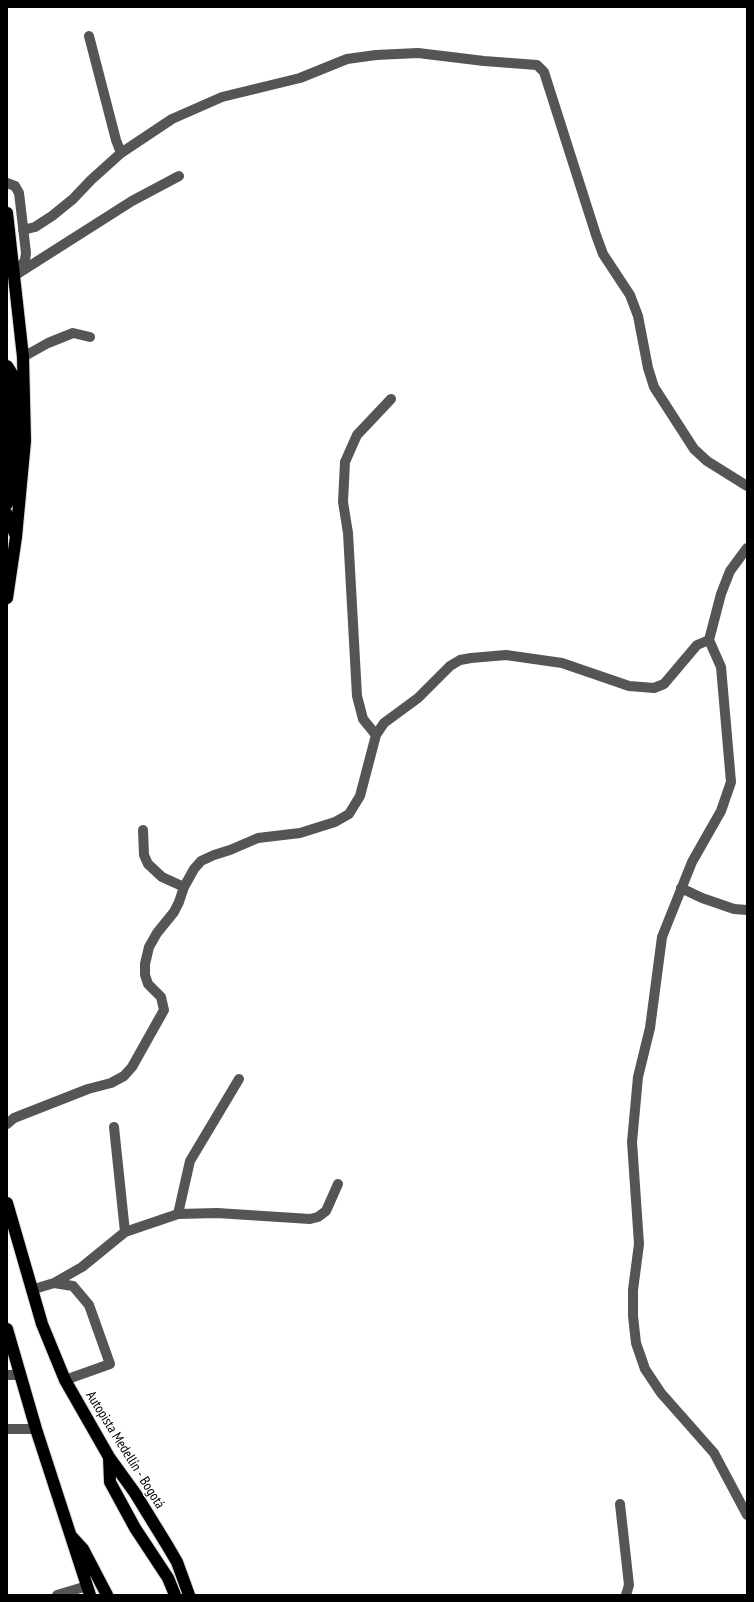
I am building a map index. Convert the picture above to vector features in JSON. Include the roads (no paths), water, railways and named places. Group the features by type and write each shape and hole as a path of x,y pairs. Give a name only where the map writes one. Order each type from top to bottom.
{"highway":[{"path":"7,213 23,357 25,441 16,537 7,598"},
{"path":"7,366 12,374 14,383 14,441 7,504"},
{"path":"7,514 16,537"},
{"name":"Autopista Medellín - Bogotá","path":"7,1202 42,1324 65,1380 109,1457 135,1493 177,1562 189,1595"},
{"path":"7,1329 19,1375 88,1590"},
{"path":"109,1457 110,1482 135,1528 168,1578 175,1595"},
{"path":"70,1534 83,1549 106,1595"}],"street":[{"path":"89,36 116,140 121,153"},
{"path":"23,230 35,226 52,216 74,199 91,180 121,153 172,119 222,97 300,78 347,59 376,55 418,54 537,65 544,72 596,235 604,254 630,295 638,316 648,368 654,387 694,449 707,461 747,486"},
{"path":"14,276 132,202 179,176"},
{"path":"7,183 15,186 19,192 23,230 25,260 14,276"},
{"path":"23,357 48,343 73,333 90,337"},
{"path":"376,735 363,719 357,696 348,533 343,502 346,462 357,435 391,400"},
{"path":"747,548 730,571 721,594 709,640 721,667 731,782 721,811 692,862 662,937 655,1002 638,1077 632,1142 639,1244 633,1290 633,1316 636,1343 645,1369 661,1393 714,1453 747,1515"},
{"path":"7,1124 14,1118 88,1090 112,1083 124,1076 132,1067 164,1010 161,997 148,984 145,975 145,964 149,947 157,933 180,902 184,888 194,869 201,861 258,838 300,832 336,822 349,814 360,796 376,735 384,723 418,698 450,666 460,660 506,655 562,663 629,686 654,688 664,684 697,645 709,640"},
{"path":"143,830 144,856 148,864 162,877 184,888"},
{"path":"681,888 702,898 734,909 747,910"},
{"path":"178,1214 190,1161 239,1079"},
{"path":"114,1127 126,1232"},
{"path":"31,1290 54,1283 82,1267 126,1232 178,1214 217,1212 310,1219 318,1217 326,1211 338,1184"},
{"path":"54,1283 73,1286 89,1305 110,1364 65,1380"},
{"path":"7,1375 19,1375"},
{"path":"7,1429 36,1429"},
{"path":"620,1504 629,1585 626,1595"},
{"path":"57,1595 88,1590"}]}
